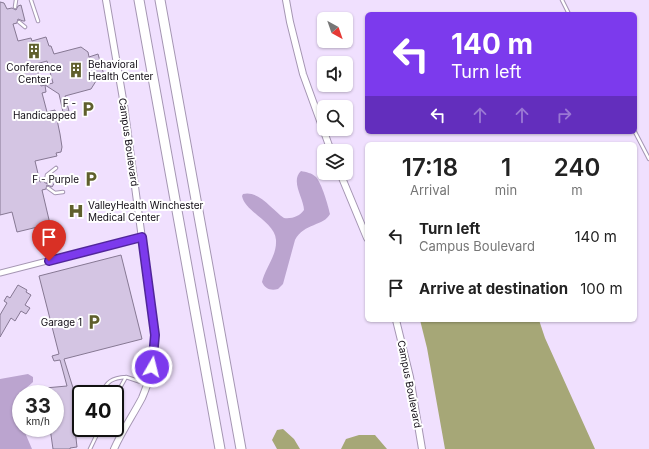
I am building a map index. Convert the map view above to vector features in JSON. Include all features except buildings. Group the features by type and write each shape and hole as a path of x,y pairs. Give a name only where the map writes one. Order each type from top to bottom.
{"highway":[{"path":"138,0 220,449"},
{"path":"160,0 241,449"}],"street":[{"name":"Campus Boulevard","path":"106,0 124,105 155,335 154,356 147,384 114,449"},
{"path":"286,0 303,74 328,144"},
{"path":"343,180 365,233"},
{"path":"0,273 142,237"},
{"name":"Campus Boulevard","path":"396,322 410,378 422,449"}],"lane":[{"path":"15,7 16,0"},
{"path":"31,0 38,21"},
{"path":"562,0 568,12"},
{"path":"19,22 25,27"},
{"path":"636,134 649,159"},
{"path":"46,181 49,173 56,168"},
{"path":"48,188 55,193 63,192"},
{"path":"105,385 115,378 126,378 147,384"},
{"path":"122,385 126,378"},
{"path":"90,449 96,437"}],"green space":[{"path":"420,322 540,322 545,338 595,449 445,449 427,348"},
{"path":"283,429 294,439 300,449 277,449 272,440 277,430"},
{"path":"359,435 375,435 387,449 341,449 346,439"}],"shaded area":[{"path":"301,171 316,177 320,184 330,214 323,221 308,227 299,234 295,240 283,284 278,289 271,290 262,282 275,251 276,240 271,228 248,207 242,196 243,194 249,194 260,198 284,218 296,217 304,210 297,185 298,175"},
{"path":"28,374 33,377 33,382 30,385 12,385 12,437 27,437 32,449 0,449 0,379"}],"place":[{"name":"Conference Center","path":"34,51"},
{"name":"Behavioral Health Center","path":"76,70"},
{"name":"F - Handicapped","path":"88,109"},
{"name":"F - Purple","path":"91,179"},
{"name":"ValleyHealth Winchester Medical Center","path":"76,211"},
{"name":"Garage 1","path":"94,322"}],"route":[{"path":"49,261 142,237 155,335 152,367"}]}
